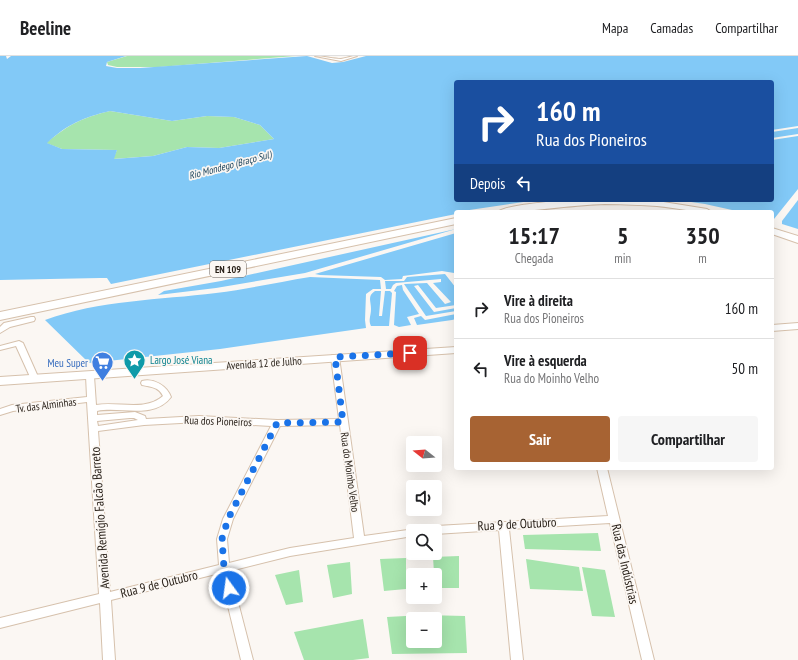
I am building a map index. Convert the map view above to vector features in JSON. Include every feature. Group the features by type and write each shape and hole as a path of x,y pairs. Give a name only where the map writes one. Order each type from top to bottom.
{"main road":[{"path":"516,210 555,204 626,202 663,204 696,210"},
{"name":"EN 109","path":"0,316 454,221"},
{"path":"774,232 798,240"},
{"path":"774,328 798,326"},
{"name":"Avenida 12 de Julho","path":"0,380 90,376 335,357 454,350"}],"street":[{"path":"317,56 341,60 355,56"},
{"path":"0,331 7,325 31,319"},
{"path":"0,348 19,343 35,379"},
{"name":"Rua do Moinho Velho","path":"335,357 359,539"},
{"name":"Avenida Remígio Falcão Barreto","path":"90,376 109,660"},
{"path":"92,409 110,406 122,408 148,407 157,406 162,403 167,397 164,392 154,384 145,383"},
{"name":"Tv. das Alminhas","path":"0,412 12,408 92,409"},
{"path":"92,409 135,415 142,418 142,422"},
{"name":"Rua dos Pioneiros","path":"94,429 142,422 199,419 277,423 343,422"},
{"path":"247,660 224,568 222,539 228,519 277,423"},
{"name":"Rua das Indústrias","path":"602,470 648,660"},
{"name":"Rua 9 de Outubro","path":"442,529 614,519"},
{"path":"504,525 517,660"},
{"name":"Rua 9 de Outubro","path":"0,624 290,552 359,539 406,533"}],"green space":[{"path":"127,56 296,56 159,67 117,67 108,65 107,62"},
{"path":"110,111 172,121 207,116 234,117 260,125 274,139 219,148 187,147 153,156 113,159 117,150 62,149 46,143 76,122"},
{"path":"598,533 601,551 525,549 523,535"},
{"path":"459,556 459,588 442,588 442,568 434,568 433,560 442,560 442,557"},
{"path":"406,558 406,589 384,591 380,559"},
{"path":"526,559 579,567 583,591 530,589"},
{"path":"350,562 352,594 333,598 327,565"},
{"path":"582,567 605,570 615,617 592,616"},
{"path":"299,570 303,602 286,605 275,575"},
{"path":"442,615 465,616 467,653 392,654 387,617 406,616 406,648 442,648"},
{"path":"363,619 369,658 353,660 304,660 294,632"}],"water":[{"name":"Rio Mondego (Braço Sul)","path":"0,56 6,56 7,59 11,56 126,56 107,62 106,66 117,68 140,68 307,56 332,63 343,62 366,56 798,56 798,126 774,130 774,80 454,80 454,202 524,202 470,210 454,210 454,214 111,284 107,278 0,280","holes":["110,111 172,121 207,116 234,117 260,125 274,139 219,148 187,147 153,156 114,159 117,150 62,149 47,143 61,131 76,122"]},
{"path":"798,128 798,134 774,138 774,132"},
{"path":"798,136 798,189 774,219 774,210 732,210 691,202 774,202 774,140"},
{"path":"798,200 798,229 782,224 782,221"},
{"path":"454,229 305,273 216,288 158,295 164,291 221,281"},
{"path":"454,234 454,273 442,271 403,276 402,279 385,280 381,277 315,274"},
{"path":"445,274 454,285 454,305 436,308 418,285 414,286 434,312 454,308 454,311 426,316 404,284 427,283 445,304 451,302 433,283 441,282 441,279 396,283 391,289 386,289 385,281 404,281 407,277"},
{"path":"310,277 380,280 381,289 373,289 366,294 366,328 220,349 89,363 45,320 87,308 240,290"},
{"path":"402,285 403,290 419,314 407,317 411,325 399,327 394,325 396,292 394,291 397,286"},
{"path":"375,291 381,291 379,316 382,316 385,291 390,291 392,293 389,326 371,326 370,324 370,297"},
{"path":"454,314 454,320 417,325 414,318 421,316 425,320"}],"place":[{"name":"Largo José Viana","path":"135,380"},
{"name":"Meu Super","path":"103,382"}],"route":[{"path":"229,588 224,568 222,539 228,519 277,423 343,422 335,357 410,353"}]}
